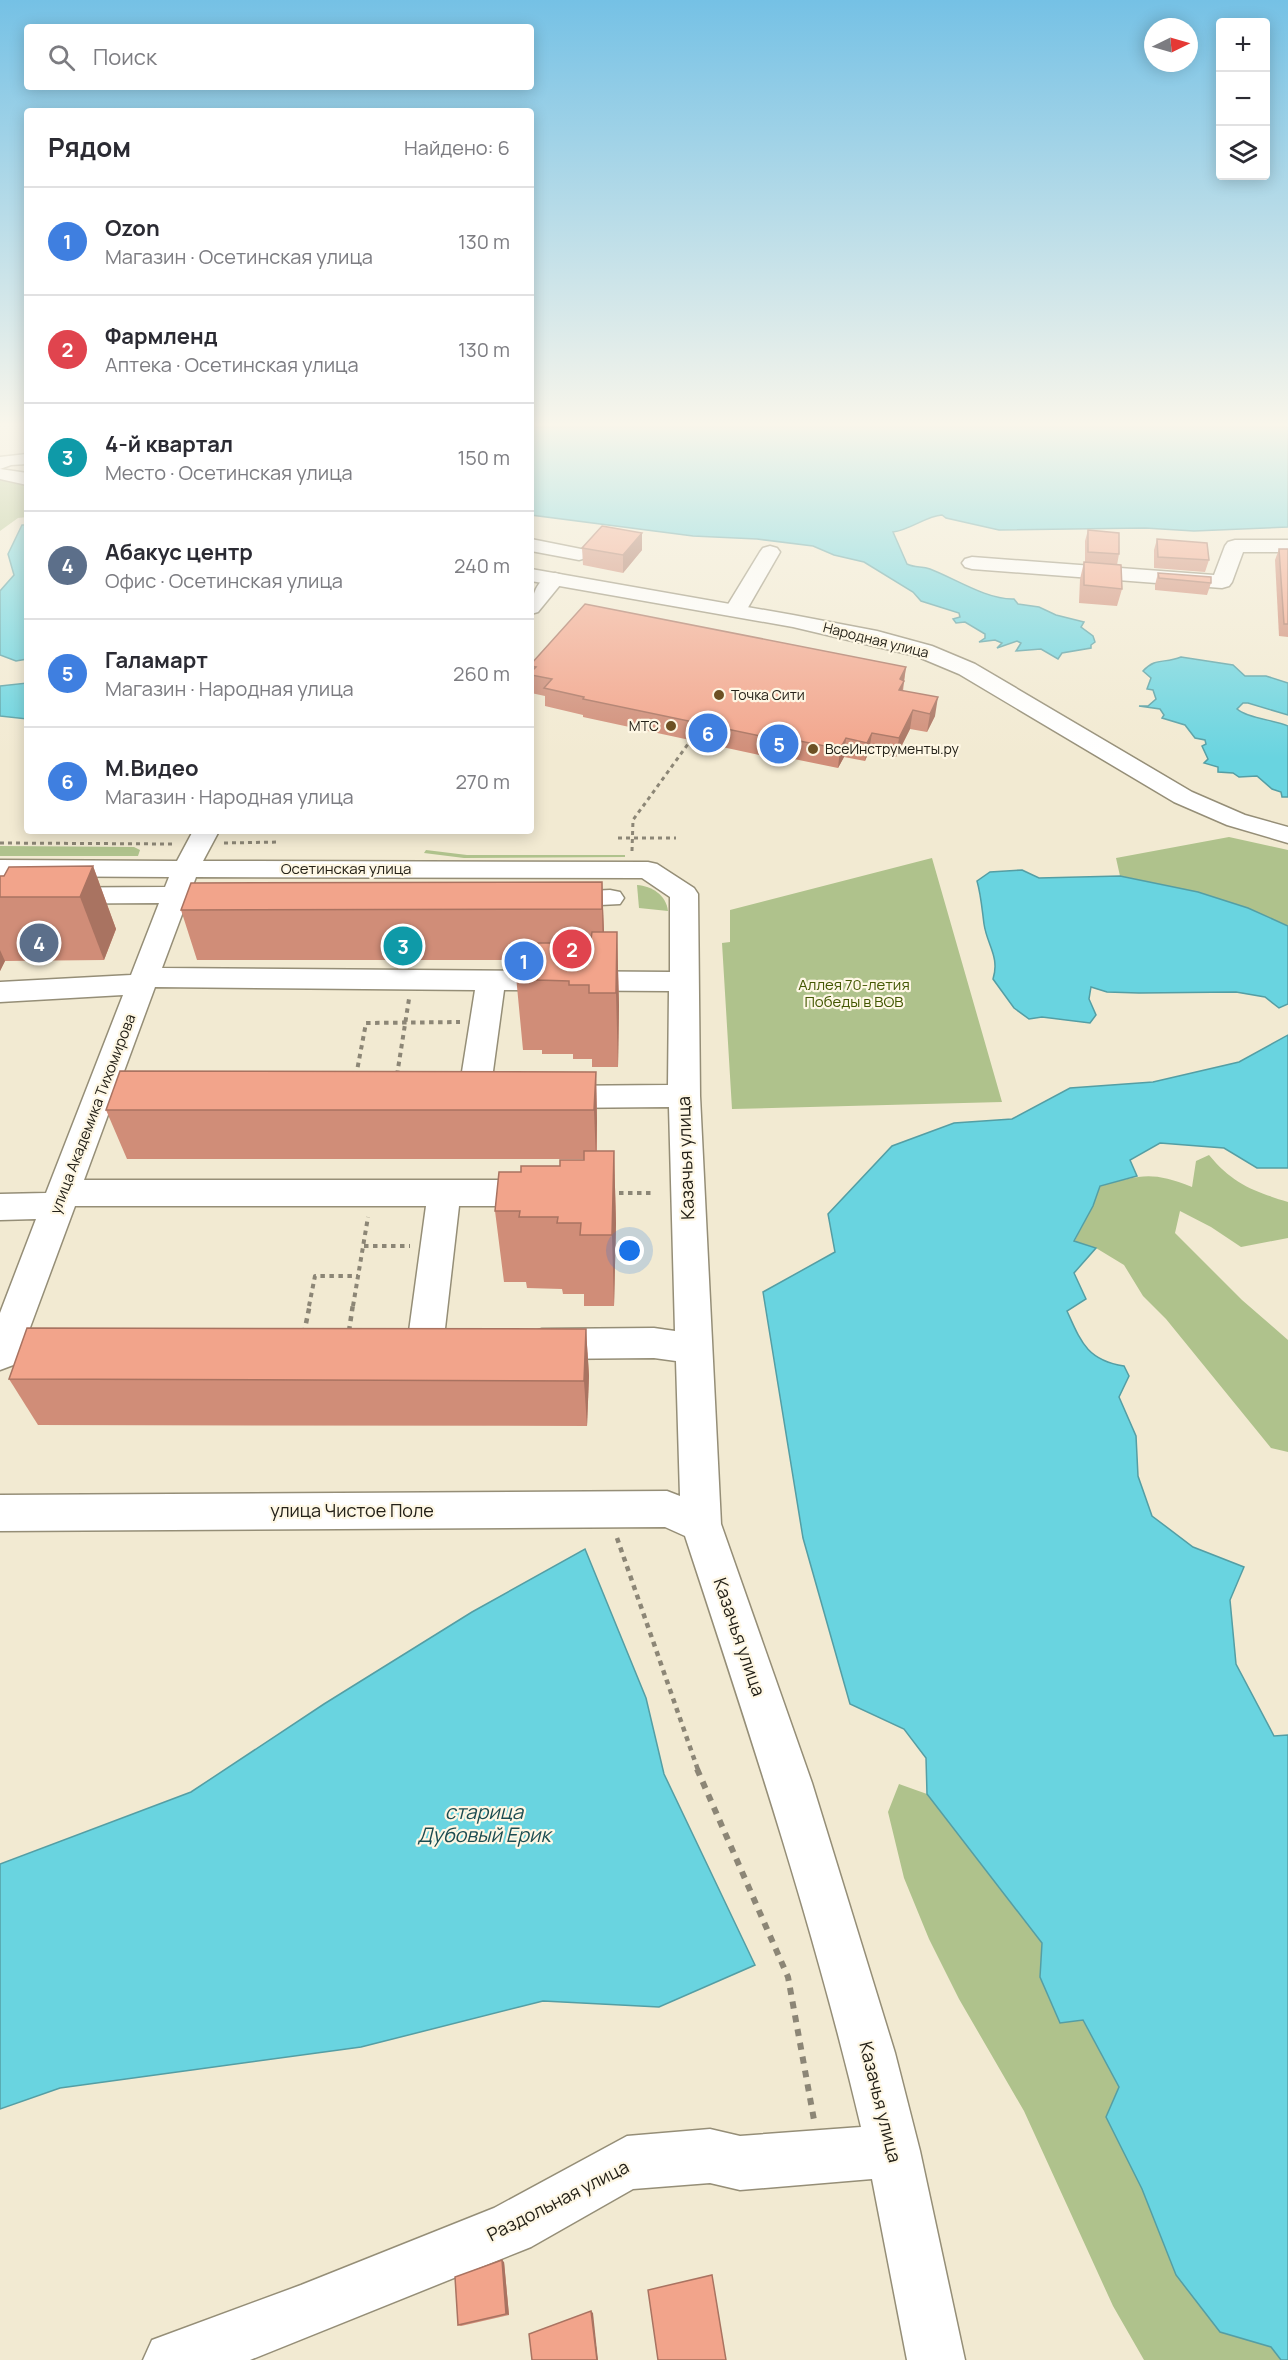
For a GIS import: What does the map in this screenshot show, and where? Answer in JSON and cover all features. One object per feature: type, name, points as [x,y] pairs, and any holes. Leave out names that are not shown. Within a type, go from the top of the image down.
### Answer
[{"type":"street","points":[[534,546],[579,554]]},
{"type":"street","points":[[972,563],[1221,582],[1235,546],[1288,546]]},
{"type":"street","points":[[735,610],[770,552]]},
{"type":"street","name":"Народная улица","points":[[534,576],[735,610],[877,638],[924,651],[967,669],[1184,797],[1236,820],[1288,835]]},
{"type":"street","points":[[534,604],[555,579]]},
{"type":"street","name":"улица Академика Тихомирова","points":[[3,1343],[60,1200],[142,981],[183,856],[214,837]]},
{"type":"street","name":"Осетинская улица","points":[[2,864],[183,856],[434,869],[648,870],[684,894]]},
{"type":"street","points":[[429,898],[434,869]]},
{"type":"street","name":"Казачья улица","points":[[684,894],[682,982],[684,1096],[701,1524],[789,1783],[869,2053],[893,2151],[936,2360]]},
{"type":"street","points":[[0,896],[165,895]]},
{"type":"street","points":[[531,898],[610,898]]},
{"type":"street","points":[[0,992],[142,981],[682,982]]},
{"type":"street","points":[[491,982],[474,1097],[684,1096]]},
{"type":"street","points":[[0,1207],[60,1200],[372,1193],[602,1193]]},
{"type":"street","points":[[426,1346],[444,1193]]},
{"type":"street","points":[[505,1345],[654,1342],[693,1348]]},
{"type":"street","points":[[3,1343],[18,1349],[42,1351],[101,1350]]},
{"type":"street","name":"улица Чистое Поле","points":[[0,1513],[667,1509],[701,1524]]},
{"type":"street","name":"Раздольная улица","points":[[172,2360],[301,2313],[512,2228],[627,2163],[710,2157],[740,2163],[893,2151]]},
{"type":"path","points":[[631,870],[633,820],[691,740]]},
{"type":"path","points":[[214,837],[279,842]]},
{"type":"path","points":[[618,838],[676,838]]},
{"type":"path","points":[[2,864],[183,856]]},
{"type":"path","points":[[395,1086],[412,981]]},
{"type":"path","points":[[354,1086],[366,1023],[485,1022]]},
{"type":"path","points":[[348,1335],[372,1193]]},
{"type":"path","points":[[602,1193],[651,1193]]},
{"type":"path","points":[[363,1246],[438,1246]]},
{"type":"path","points":[[303,1337],[315,1276],[358,1276]]},
{"type":"path","points":[[606,1509],[700,1776],[788,1977],[821,2157]]},
{"type":"green space","points":[[1229,837],[1288,850],[1288,926],[1248,908],[1198,892],[1120,876],[1116,858]]},
{"type":"green space","points":[[0,846],[134,847],[140,850],[138,856],[0,856]]},
{"type":"green space","points":[[426,850],[467,855],[625,855],[625,857],[464,858],[424,853]]},
{"type":"green space","name":"Аллея 70-летия Победы в ВОВ","points":[[932,858],[1002,1102],[732,1109],[722,943],[730,942],[730,910]]},
{"type":"green space","points":[[637,885],[657,892],[667,905],[668,911],[639,908]]},
{"type":"green space","points":[[1209,1155],[1235,1180],[1264,1194],[1288,1202],[1288,1238],[1241,1247],[1211,1227],[1180,1211],[1175,1233],[1242,1300],[1288,1340],[1288,1452],[1271,1448],[1166,1319],[1143,1296],[1124,1265],[1096,1248],[1074,1242],[1093,1206],[1100,1186],[1146,1176],[1192,1187],[1196,1161]]},
{"type":"green space","points":[[899,1784],[927,1794],[1042,1943],[1040,1977],[1060,2023],[1082,2019],[1119,2087],[1106,2117],[1220,2332],[1271,2347],[1281,2360],[1144,2360],[1113,2306],[1024,2111],[959,1999],[929,1939],[904,1878],[888,1812]]},
{"type":"water","points":[[16,537],[24,537],[24,660],[16,661],[0,655],[0,591],[14,575],[8,554]]},
{"type":"water","points":[[717,537],[895,537],[907,564],[930,569],[993,596],[1014,599],[1018,604],[1039,607],[1056,615],[1084,622],[1081,627],[1093,636],[1095,642],[1091,648],[1062,653],[1058,659],[1041,649],[1016,651],[1021,643],[1017,641],[997,648],[1002,643],[995,640],[979,642],[985,638],[985,634],[965,622],[956,623],[953,619],[960,617],[959,613],[921,601],[913,592],[864,562],[834,555],[813,546],[757,539]]},
{"type":"water","points":[[1181,657],[1233,665],[1245,676],[1266,676],[1288,683],[1288,715],[1248,703],[1243,703],[1237,709],[1247,715],[1288,726],[1288,797],[1282,797],[1281,792],[1272,789],[1257,776],[1239,777],[1233,773],[1218,772],[1218,767],[1204,763],[1208,759],[1202,746],[1206,744],[1205,740],[1195,738],[1185,725],[1162,718],[1164,715],[1160,709],[1139,706],[1148,706],[1156,699],[1153,690],[1147,689],[1151,678],[1143,671],[1156,662]]},
{"type":"water","points":[[24,683],[24,719],[0,716],[0,686]]},
{"type":"water","points":[[1022,870],[1039,878],[1120,876],[1198,892],[1248,908],[1288,926],[1288,1004],[1279,1008],[1265,997],[1236,992],[1107,992],[1091,987],[1089,999],[1096,1015],[1090,1023],[1042,1017],[1029,1019],[1014,1008],[993,979],[994,957],[986,931],[977,881],[990,872]]},
{"type":"water","points":[[1288,1035],[1288,1168],[1257,1168],[1224,1148],[1160,1143],[1130,1160],[1137,1176],[1100,1186],[1093,1206],[1074,1241],[1096,1248],[1074,1273],[1086,1299],[1067,1311],[1087,1348],[1101,1359],[1124,1366],[1129,1376],[1119,1397],[1136,1436],[1138,1476],[1152,1516],[1193,1547],[1244,1567],[1230,1600],[1236,1664],[1274,1736],[1288,1735],[1288,2360],[1281,2360],[1271,2347],[1220,2332],[1176,2275],[1142,2189],[1106,2117],[1119,2087],[1083,2020],[1060,2023],[1040,1977],[1042,1943],[927,1794],[926,1758],[904,1729],[850,1704],[803,1538],[763,1292],[835,1252],[828,1214],[892,1146],[954,1123],[1012,1119],[1070,1088],[1153,1082],[1239,1062]]},
{"type":"water","name":"старица Дубовый Ерик","points":[[585,1549],[646,1698],[664,1774],[755,1965],[659,2007],[543,2001],[361,2047],[60,2088],[0,2109],[0,1864],[191,1792],[324,1704],[472,1612]]},
{"type":"building","points":[[592,537],[638,537],[623,555],[582,548]]},
{"type":"building","points":[[1088,537],[1119,537],[1119,554],[1088,552]]},
{"type":"building","points":[[1157,539],[1207,543],[1209,560],[1158,557]]},
{"type":"building","points":[[1279,549],[1288,549],[1288,624],[1284,624]]},
{"type":"building","points":[[1084,562],[1121,565],[1122,589],[1084,585]]},
{"type":"building","points":[[1158,573],[1211,577],[1211,583],[1159,578]]},
{"type":"building","name":"Точка Сити","points":[[585,604],[906,667],[900,679],[904,681],[899,690],[938,697],[930,714],[913,710],[899,738],[872,733],[867,743],[846,738],[840,749],[795,740],[794,743],[583,699],[584,697],[544,688],[552,679],[534,676],[536,667],[534,661]]},
{"type":"building","points":[[93,866],[80,897],[0,897],[0,876],[4,876],[9,867]]},
{"type":"building","points":[[602,882],[602,909],[181,910],[191,883]]},
{"type":"building","points":[[592,932],[617,932],[616,993],[589,993],[589,985],[569,985],[569,981],[537,980],[537,976],[516,976],[519,947],[538,947],[538,943],[571,943],[572,939],[591,939]]},
{"type":"building","points":[[120,1071],[596,1072],[594,1110],[106,1110]]},
{"type":"building","points":[[584,1151],[614,1151],[612,1235],[580,1235],[581,1223],[557,1223],[558,1217],[519,1217],[520,1211],[495,1211],[499,1172],[521,1172],[521,1166],[560,1166],[560,1160],[584,1160]]},
{"type":"building","points":[[27,1328],[586,1329],[584,1381],[9,1379]]},
{"type":"building","points":[[502,2260],[506,2314],[458,2325],[455,2277]]},
{"type":"building","points":[[712,2275],[726,2360],[658,2360],[648,2290]]},
{"type":"building","points":[[591,2311],[597,2360],[532,2360],[529,2334]]},
{"type":"place","name":"Точка Сити","points":[[719,695]]},
{"type":"place","name":"МТС","points":[[671,726]]},
{"type":"place","name":"М.Видео","points":[[708,733]]},
{"type":"place","name":"Галамарт","points":[[779,744]]},
{"type":"place","name":"ВсеИнструменты.ру","points":[[813,749]]},
{"type":"place","name":"Абакус центр","points":[[39,943]]},
{"type":"place","name":"4-й квартал","points":[[403,946]]},
{"type":"place","name":"Фармленд","points":[[572,949]]},
{"type":"place","name":"Ozon","points":[[524,961]]}]
